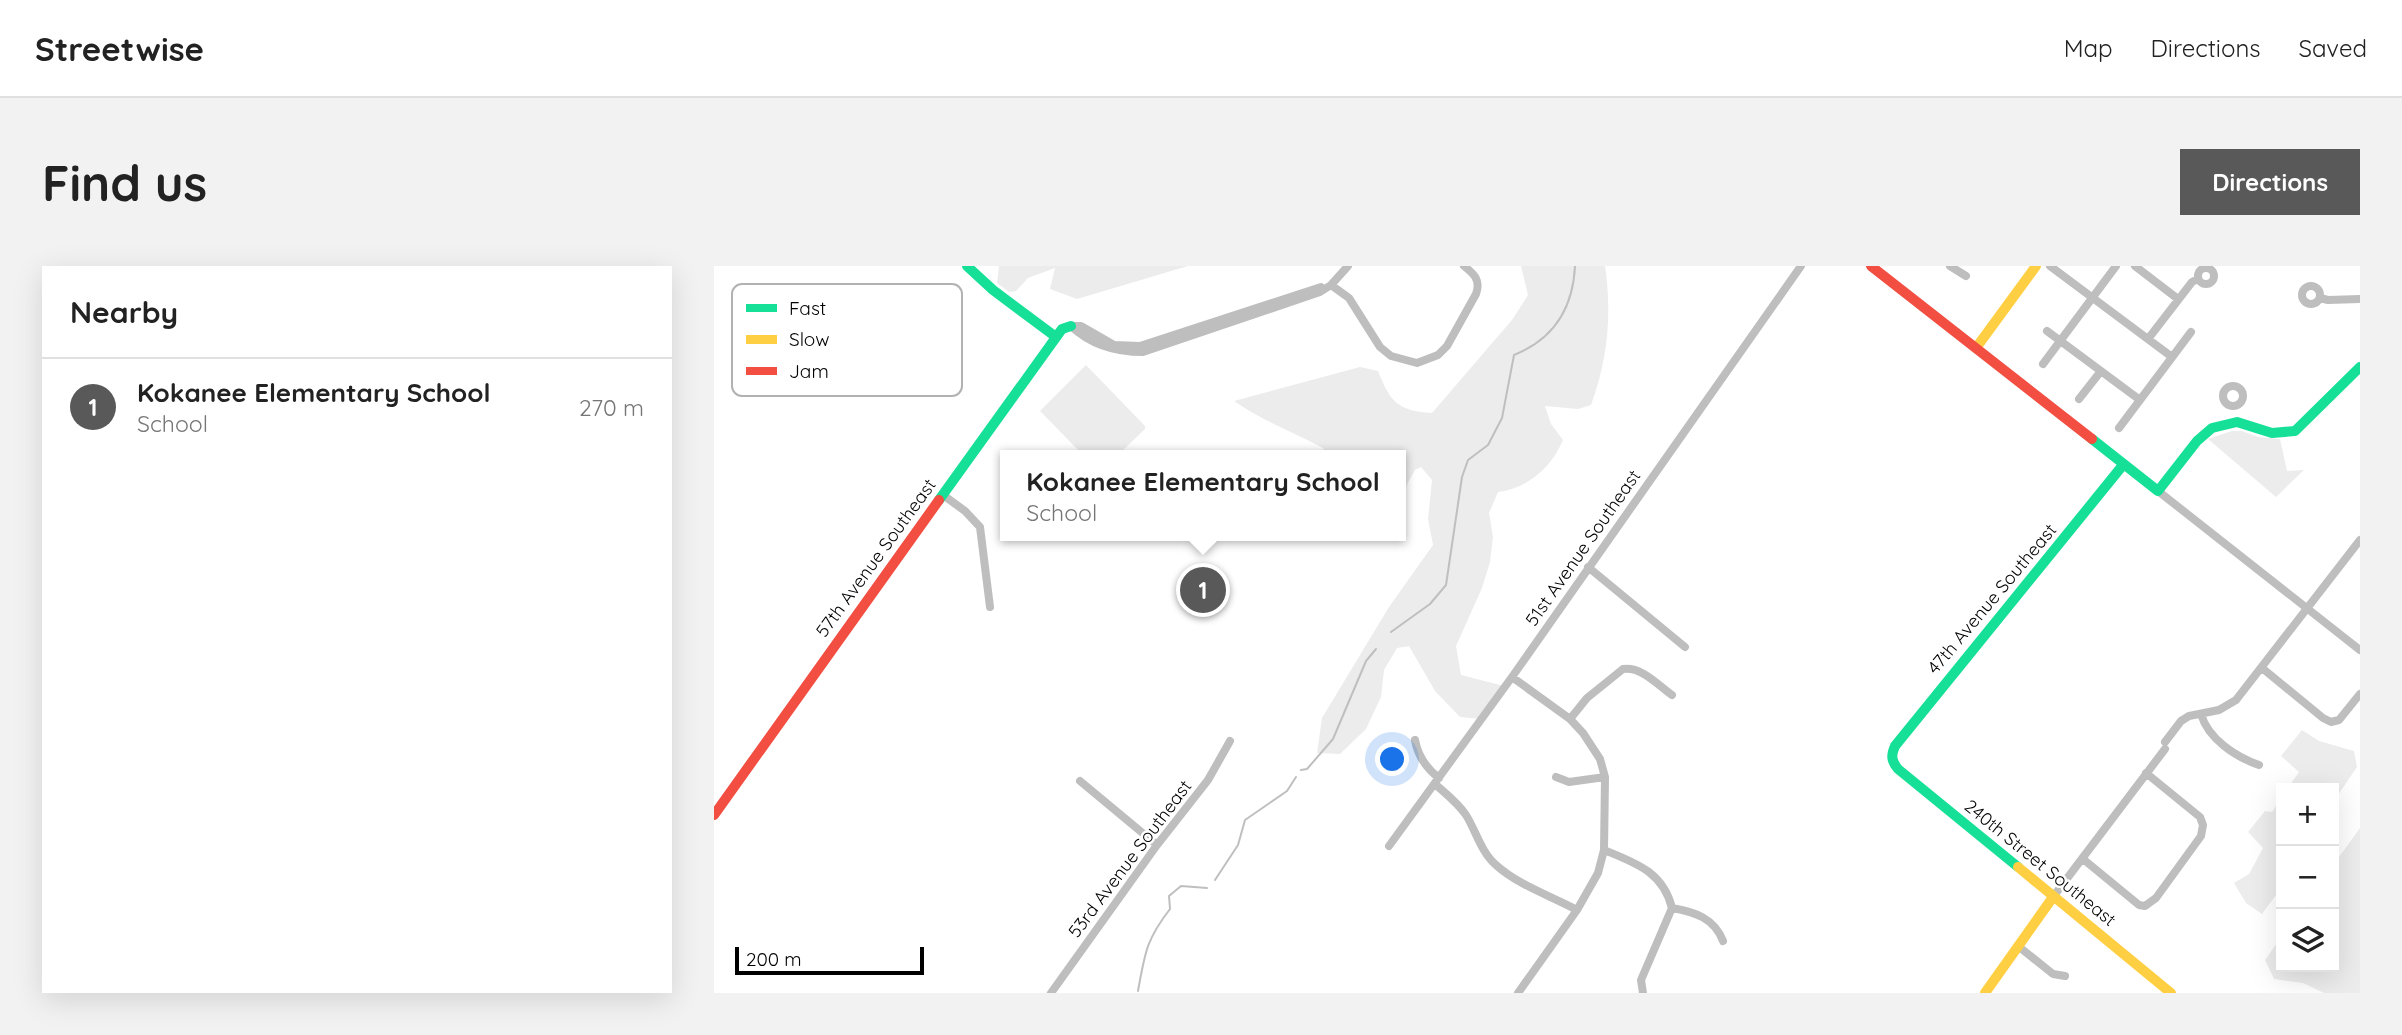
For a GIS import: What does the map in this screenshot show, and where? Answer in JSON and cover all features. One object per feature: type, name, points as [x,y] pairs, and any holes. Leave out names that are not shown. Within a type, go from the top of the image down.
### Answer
[{"type":"street","points":[[967,266],[993,290],[1056,337]]},
{"type":"street","points":[[978,276],[986,266]]},
{"type":"street","name":"57th Avenue Southeast","points":[[714,814],[1062,329],[1071,326],[1098,344],[1120,352],[1143,352],[1206,328],[1320,292],[1331,285],[1348,266]]},
{"type":"street","points":[[1331,285],[1349,298],[1380,347],[1391,356],[1417,363],[1437,356],[1447,346],[1476,294],[1477,280],[1464,266]]},
{"type":"street","name":"51st Avenue Southeast","points":[[1389,846],[1512,677],[1801,266]]},
{"type":"street","points":[[1871,266],[2360,650]]},
{"type":"street","points":[[1950,266],[1966,276]]},
{"type":"street","points":[[1976,348],[2036,266]]},
{"type":"street","points":[[2050,266],[2172,357]]},
{"type":"street","points":[[2043,364],[2116,266]]},
{"type":"street","points":[[2135,266],[2178,299]]},
{"type":"street","points":[[2148,339],[2192,282],[2198,279]]},
{"type":"street","points":[[2320,298],[2360,299]]},
{"type":"street","points":[[2047,331],[2140,400]]},
{"type":"street","points":[[2119,428],[2191,332]]},
{"type":"street","points":[[2158,491],[2206,433],[2220,425],[2237,422],[2272,433],[2295,431],[2360,367]]},
{"type":"street","points":[[2079,399],[2101,371]]},
{"type":"street","points":[[2235,407],[2237,422]]},
{"type":"street","name":"47th Avenue Southeast","points":[[1891,757],[1895,746],[2123,465]]},
{"type":"street","points":[[943,495],[965,511],[979,527],[990,607]]},
{"type":"street","points":[[1985,993],[2181,721],[2189,716],[2219,710],[2236,700],[2360,540]]},
{"type":"street","points":[[1588,567],[1685,647]]},
{"type":"street","points":[[2262,668],[2331,722],[2339,720],[2360,694]]},
{"type":"street","points":[[1570,719],[1587,698],[1623,669],[1638,670],[1672,695]]},
{"type":"street","points":[[1512,677],[1570,719],[1592,744],[1600,758],[1605,777],[1604,850],[1598,873],[1577,910],[1518,993]]},
{"type":"street","points":[[2201,714],[2205,727],[2213,736],[2243,760],[2259,765]]},
{"type":"street","points":[[1415,740],[1417,753],[1466,815],[1495,865],[1577,910]]},
{"type":"street","name":"53rd Avenue Southeast","points":[[1051,993],[1157,845],[1208,780],[1230,741]]},
{"type":"street","name":"240th Street Southeast","points":[[1891,757],[1892,763],[1898,769],[2171,993]]},
{"type":"street","points":[[2083,859],[2139,905],[2145,906],[2156,898],[2201,836],[2203,825],[2200,817],[2146,773]]},
{"type":"street","points":[[1556,777],[1569,782],[1605,777]]},
{"type":"street","points":[[1080,781],[1157,845]]},
{"type":"street","points":[[1604,850],[1635,862],[1650,872],[1668,893],[1672,908],[1641,980],[1642,990]]},
{"type":"street","points":[[1672,908],[1694,911],[1706,918],[1718,929],[1723,941]]},
{"type":"street","points":[[2018,946],[2053,974],[2065,976]]},
{"type":"shaded area","points":[[999,266],[1188,266],[1077,299],[1050,289],[1055,268],[1028,278],[1016,291],[1009,292],[997,283]]},
{"type":"shaded area","points":[[1521,266],[1605,266],[1607,336],[1591,405],[1578,409],[1545,406],[1551,424],[1563,440],[1552,459],[1537,475],[1519,486],[1498,492],[1489,513],[1493,537],[1490,562],[1482,588],[1456,646],[1461,675],[1504,686],[1481,719],[1460,717],[1435,691],[1409,646],[1397,648],[1384,670],[1381,697],[1366,729],[1340,754],[1317,753],[1322,718],[1389,607],[1433,545],[1428,519],[1432,480],[1421,467],[1415,470],[1406,486],[1406,450],[1324,450],[1234,401],[1360,367],[1378,371],[1391,397],[1403,407],[1432,413],[1512,320],[1528,295]]},
{"type":"shaded area","points":[[1086,365],[1145,429],[1123,450],[1078,450],[1040,411]]},
{"type":"shaded area","points":[[2232,431],[2280,439],[2287,471],[2304,470],[2276,497],[2208,439]]},
{"type":"shaded area","points":[[2302,730],[2319,741],[2354,751],[2357,767],[2339,794],[2339,783],[2291,783],[2299,772],[2281,756]]},
{"type":"shaded area","points":[[2276,806],[2276,895],[2262,914],[2246,903],[2234,883],[2249,874],[2263,848],[2248,832],[2265,811],[2272,812]]},
{"type":"shaded area","points":[[2360,828],[2360,993],[2324,993],[2303,983],[2274,979],[2265,960],[2276,944],[2276,972],[2339,972],[2339,857]]},
{"type":"waterway","points":[[1391,632],[1430,604],[1446,585],[1462,477],[1468,460],[1488,445],[1502,418],[1514,355],[1540,340],[1559,320],[1570,295],[1575,266]]},
{"type":"waterway","points":[[1301,770],[1307,769],[1333,739],[1366,661],[1376,649]]},
{"type":"waterway","points":[[1215,880],[1238,845],[1245,820],[1287,791],[1296,777]]},
{"type":"waterway","points":[[1138,991],[1148,947],[1170,909],[1169,896],[1181,886],[1207,888]]},
{"type":"traffic: fast","points":[[967,266],[993,290],[1056,337]]},
{"type":"traffic: fast","points":[[939,500],[1062,329],[1071,326]]},
{"type":"traffic: fast","points":[[2092,439],[2158,491],[2197,441],[2212,428],[2237,422],[2272,433],[2295,431],[2360,367]]},
{"type":"traffic: fast","points":[[2018,867],[1898,769],[1893,761],[1893,752],[1895,746],[2123,465]]},
{"type":"traffic: slow","points":[[1976,348],[2036,266]]},
{"type":"traffic: slow","points":[[2018,867],[2171,993]]},
{"type":"traffic: slow","points":[[1985,993],[2053,897]]},
{"type":"traffic: jam","points":[[1871,266],[2092,439]]},
{"type":"traffic: jam","points":[[714,815],[939,500]]},
{"type":"place","name":"Kokanee Elementary School","points":[[1203,590]]}]
